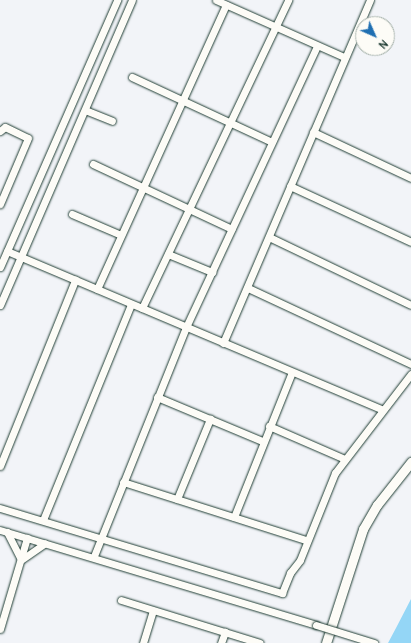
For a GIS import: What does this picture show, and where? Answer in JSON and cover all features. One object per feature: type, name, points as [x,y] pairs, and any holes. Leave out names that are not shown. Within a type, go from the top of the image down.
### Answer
[{"type":"main road","points":[[326,643],[363,529],[377,505],[411,462]]},
{"type":"street","points":[[0,267],[2,259],[7,251],[117,0]]},
{"type":"street","points":[[0,305],[132,0]]},
{"type":"street","points":[[216,0],[344,57]]},
{"type":"street","points":[[142,308],[288,0]]},
{"type":"street","points":[[223,343],[248,288],[344,57],[370,0]]},
{"type":"street","points":[[97,289],[226,5]]},
{"type":"street","points":[[94,556],[186,327],[317,46]]},
{"type":"street","points":[[132,77],[230,121],[272,142]]},
{"type":"street","points":[[85,110],[112,121]]},
{"type":"street","points":[[62,125],[76,130]]},
{"type":"street","points":[[0,131],[5,127],[28,138],[0,204]]},
{"type":"street","points":[[313,132],[411,178]]},
{"type":"street","points":[[93,164],[232,229]]},
{"type":"street","points":[[290,186],[411,242]]},
{"type":"street","points":[[72,214],[121,236]]},
{"type":"street","points":[[269,237],[411,304]]},
{"type":"street","points":[[7,251],[381,410]]},
{"type":"street","points":[[168,254],[212,272]]},
{"type":"street","points":[[0,466],[75,280]]},
{"type":"street","points":[[248,288],[411,364]]},
{"type":"street","points":[[43,520],[131,304]]},
{"type":"street","points":[[234,517],[262,441],[292,372]]},
{"type":"street","points":[[0,508],[101,537],[281,593],[285,591],[290,573],[300,560],[306,540],[331,480],[345,459],[374,424],[381,410],[411,374]]},
{"type":"street","points":[[157,397],[262,441]]},
{"type":"street","points":[[177,499],[210,419]]},
{"type":"street","points":[[269,426],[345,459]]},
{"type":"street","points":[[123,482],[306,540]]},
{"type":"street","points":[[4,531],[94,556],[374,643]]},
{"type":"street","points":[[4,531],[21,560]]},
{"type":"street","points":[[0,629],[27,538]]},
{"type":"street","points":[[21,560],[45,543]]},
{"type":"street","points":[[121,600],[260,643]]},
{"type":"street","points":[[143,643],[153,610]]},
{"type":"street","points":[[221,643],[225,632]]},
{"type":"water","points":[[411,599],[411,643],[388,643],[396,628]]}]
